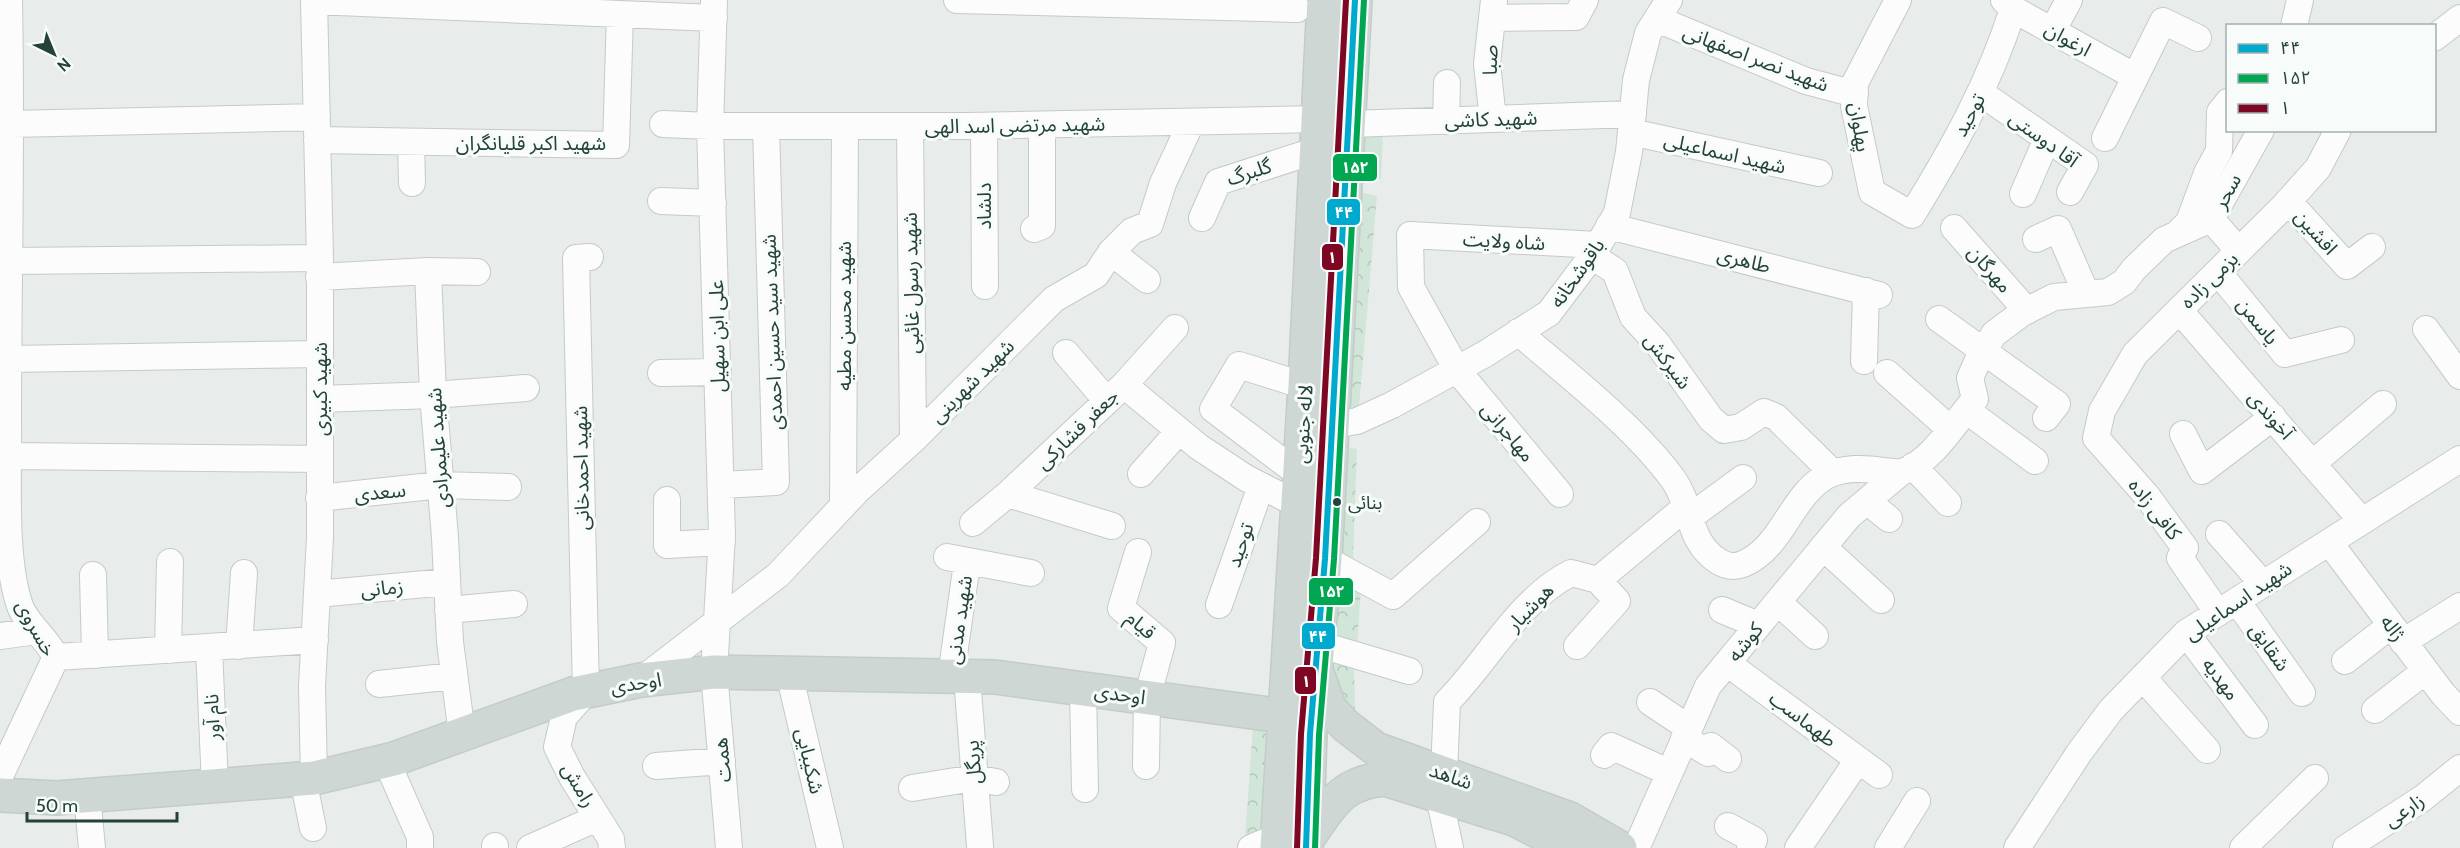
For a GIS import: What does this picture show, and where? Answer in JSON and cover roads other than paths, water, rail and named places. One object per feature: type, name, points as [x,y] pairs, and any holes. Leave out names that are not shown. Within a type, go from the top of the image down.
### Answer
[{"type":"main road","name":"لاله جنوبی","points":[[1283,844],[1283,716],[1305,386],[1329,131],[1355,0]]},
{"type":"main road","name":"لاله جنوبی","points":[[1283,844],[1317,656],[1333,425],[1329,131],[1311,4]]},
{"type":"main road","name":"شاهد","points":[[1317,656],[1330,709],[1346,726],[1376,749],[1571,848]]},
{"type":"main road","name":"اوحدی","points":[[0,795],[56,798],[309,778],[386,760],[586,692],[641,680],[714,672],[995,677],[1283,716]]},
{"type":"main road","name":"شاهد","points":[[1283,844],[1352,786],[1365,780],[1385,779],[1441,784],[1570,819],[1627,844]]},
{"type":"street","name":"خسروی","points":[[0,776],[56,657],[48,642],[20,608],[8,585],[11,563],[5,508],[8,456],[4,398],[8,359],[5,198],[11,124],[9,0]]},
{"type":"street","points":[[957,0],[1311,4]]},
{"type":"street","points":[[1493,9],[1576,17],[1585,0]]},
{"type":"street","name":"پهلوان","points":[[1872,192],[1854,106],[1855,83],[1898,0]]},
{"type":"street","points":[[2053,30],[2069,0]]},
{"type":"street","points":[[2294,24],[2300,0]]},
{"type":"street","points":[[2436,36],[2460,17],[2455,0]]},
{"type":"street","points":[[314,1],[620,14],[658,8],[714,9]]},
{"type":"street","name":"شهید کبیری","points":[[313,828],[309,778],[320,498],[320,268],[314,1]]},
{"type":"street","name":"ارغوان","points":[[2009,5],[2134,76]]},
{"type":"street","name":"توحید","points":[[1872,192],[1912,215],[1981,93],[1997,60],[2009,5]]},
{"type":"street","name":"علی ابن سهیل","points":[[714,9],[710,126],[722,542],[714,672]]},
{"type":"street","name":"صبا","points":[[1493,9],[1487,63],[1493,119]]},
{"type":"street","name":"شهید نصر اصفهانی","points":[[1663,9],[1806,81],[1855,94]]},
{"type":"street","name":"باقوشخانه","points":[[1333,425],[1366,417],[1457,370],[1549,313],[1600,242],[1617,213],[1632,123],[1636,80],[1648,33],[1663,9]]},
{"type":"street","name":"شهید اکبر قلیانگران","points":[[11,124],[317,129],[411,142],[616,145],[620,14]]},
{"type":"street","points":[[2105,138],[2163,21],[2198,38]]},
{"type":"street","points":[[1446,121],[1447,83]]},
{"type":"street","name":"آقا دوستی","points":[[1981,93],[2085,165],[2070,192]]},
{"type":"street","points":[[2035,461],[1958,419],[1975,399],[1970,378],[1983,351],[1994,334],[2026,311],[2054,297],[2108,292],[2124,282],[2164,240],[2177,234],[2189,222],[2207,173],[2219,151],[2220,112],[2226,104]]},
{"type":"street","name":"شهید کاشی","points":[[1329,131],[1493,119],[1632,123]]},
{"type":"street","name":"شهید مرتضی اسد الهی","points":[[663,124],[984,126],[1191,123],[1329,131]]},
{"type":"street","name":"شهید شهرینی","points":[[641,680],[778,575],[843,506],[913,440],[1054,299],[1096,275],[1111,252],[1132,231],[1150,224],[1163,183],[1191,123]]},
{"type":"street","name":"شهید اسماعیلی","points":[[1632,123],[1820,173]]},
{"type":"street","points":[[1034,229],[1042,226],[1042,125]]},
{"type":"street","name":"شهید سید حسین احمدی","points":[[721,485],[776,482],[766,126]]},
{"type":"street","name":"شهید محسن مطیه","points":[[843,506],[845,126]]},
{"type":"street","name":"شهید رسول غائبی","points":[[910,126],[913,440]]},
{"type":"street","name":"دلشاد","points":[[984,126],[985,286]]},
{"type":"street","name":"گلبرگ","points":[[1202,218],[1218,182],[1329,131]]},
{"type":"street","name":"سحر","points":[[2177,234],[2211,219],[2260,132]]},
{"type":"street","name":"بزمی زاده","points":[[2096,438],[2102,411],[2135,354],[2239,251],[2318,168],[2336,132]]},
{"type":"street","points":[[2023,194],[2048,140]]},
{"type":"street","points":[[411,142],[412,183]]},
{"type":"street","points":[[661,201],[713,202]]},
{"type":"street","name":"افشین","points":[[2288,201],[2347,266],[2372,247]]},
{"type":"street","points":[[2211,219],[2239,251]]},
{"type":"street","name":"مهرگان","points":[[1954,228],[2026,311]]},
{"type":"street","points":[[2036,239],[2058,229],[2086,293]]},
{"type":"street","name":"شاه ولایت","points":[[1410,235],[1600,242]]},
{"type":"street","name":"مهاجرانی","points":[[1410,235],[1411,287],[1457,370],[1560,494]]},
{"type":"street","name":"طاهری","points":[[1600,242],[1873,293],[1876,367],[1958,419]]},
{"type":"street","name":"شیرکش","points":[[1600,242],[1615,271],[1632,317],[1657,343],[1711,419],[1724,430],[1741,427],[1764,412],[1776,417],[1833,473]]},
{"type":"street","points":[[1111,252],[1147,280]]},
{"type":"street","name":"شهید احمدخانی","points":[[586,692],[576,258],[590,256]]},
{"type":"street","points":[[6,272],[320,268],[477,272]]},
{"type":"street","name":"شهید علیمرادی","points":[[428,271],[433,395],[448,610],[462,734]]},
{"type":"street","name":"یاسمن","points":[[2218,272],[2285,354],[2341,340]]},
{"type":"street","name":"آخوندی","points":[[2179,310],[2362,521]]},
{"type":"street","points":[[1939,319],[1983,351],[2026,370],[2057,404],[2046,418]]},
{"type":"street","points":[[1066,353],[1115,393],[1175,328]]},
{"type":"street","points":[[1518,332],[1616,417],[1674,480],[1704,552],[1727,567],[1741,565],[1758,555],[1772,542],[1807,491],[1833,473],[1867,468],[1907,469],[1948,503]]},
{"type":"street","points":[[2423,337],[2460,375]]},
{"type":"street","points":[[8,359],[320,354]]},
{"type":"street","points":[[1298,489],[1213,409],[1239,365],[1305,386]]},
{"type":"street","points":[[662,373],[718,372]]},
{"type":"street","points":[[320,399],[433,395],[526,388]]},
{"type":"street","name":"جعفر فشارکی","points":[[973,523],[1008,495],[1115,393],[1179,431],[1199,447],[1261,486],[1298,489]]},
{"type":"street","points":[[2312,464],[2383,404]]},
{"type":"street","points":[[2183,434],[2202,471],[2272,417]]},
{"type":"street","name":"کوشه","points":[[1627,844],[1668,772],[1708,686],[1849,516],[1907,469],[1923,461],[1958,419]]},
{"type":"street","points":[[1141,474],[1179,431]]},
{"type":"street","name":"کافی زاده","points":[[2096,438],[2147,496],[2185,548],[2180,558],[2228,607]]},
{"type":"street","points":[[8,456],[320,459]]},
{"type":"street","name":"شهید اسماعیلی","points":[[2016,848],[2111,710],[2186,633],[2460,459]]},
{"type":"street","points":[[1577,646],[1617,602],[1598,580],[1688,512],[1743,478]]},
{"type":"street","name":"سعدی","points":[[320,498],[441,485],[508,487]]},
{"type":"street","name":"توحید","points":[[1219,605],[1261,486]]},
{"type":"street","points":[[1008,495],[1112,526]]},
{"type":"street","points":[[667,500],[667,545],[722,542]]},
{"type":"street","points":[[1867,501],[1888,519]]},
{"type":"street","points":[[1325,559],[1394,596],[1477,522]]},
{"type":"street","points":[[2219,534],[2263,584]]},
{"type":"street","name":"ژاله","points":[[2329,542],[2425,671],[2460,712]]},
{"type":"street","points":[[1823,547],[1881,600]]},
{"type":"street","name":"قیام","points":[[1138,552],[1121,608],[1162,643],[1147,698]]},
{"type":"street","name":"شهید مدنی","points":[[959,676],[957,560],[1031,573]]},
{"type":"street","points":[[168,650],[170,562]]},
{"type":"street","points":[[239,646],[244,573]]},
{"type":"street","name":"هوشیار","points":[[1450,848],[1441,784],[1447,702],[1464,686],[1489,651],[1552,582],[1570,573],[1598,580]]},
{"type":"street","points":[[93,575],[95,655]]},
{"type":"street","name":"زمانی","points":[[317,594],[447,582]]},
{"type":"street","points":[[1778,602],[1815,636]]},
{"type":"street","points":[[448,610],[514,604]]},
{"type":"street","points":[[2345,661],[2397,633],[2460,606]]},
{"type":"street","name":"شقایق","points":[[2228,607],[2302,693]]},
{"type":"street","points":[[1722,610],[1758,625]]},
{"type":"street","points":[[0,636],[37,631]]},
{"type":"street","name":"مهدیه","points":[[2186,633],[2255,725]]},
{"type":"street","points":[[56,657],[315,640]]},
{"type":"street","name":"نام آور","points":[[209,648],[215,786]]},
{"type":"street","points":[[1317,656],[1409,670]]},
{"type":"street","name":"طهماسب","points":[[1727,663],[1868,768],[1798,848]]},
{"type":"street","points":[[2375,710],[2425,671]]},
{"type":"street","name":"همت","points":[[714,672],[729,848]]},
{"type":"street","name":"شکیبایی","points":[[789,673],[830,848]]},
{"type":"street","points":[[380,684],[454,676]]},
{"type":"street","name":"پریگل","points":[[959,676],[985,780],[980,846]]},
{"type":"street","points":[[2143,678],[2207,750]]},
{"type":"street","points":[[1083,689],[1085,789]]},
{"type":"street","name":"رامش","points":[[586,692],[564,717],[557,747],[572,777],[611,839],[612,848]]},
{"type":"street","points":[[1146,766],[1147,698]]},
{"type":"street","points":[[1650,702],[1708,753],[1711,746],[1728,759]]},
{"type":"street","points":[[1604,754],[1611,746],[1668,772]]},
{"type":"street","points":[[386,760],[420,837],[420,848]]},
{"type":"street","points":[[656,766],[722,762]]},
{"type":"street","name":"زارعی","points":[[2346,848],[2423,798],[2460,768]]},
{"type":"street","points":[[2243,848],[2315,778]]},
{"type":"street","points":[[912,788],[985,780]]},
{"type":"street","points":[[87,795],[93,848]]},
{"type":"street","points":[[1888,848],[1917,801]]},
{"type":"street","points":[[530,848],[597,818]]},
{"type":"street","points":[[1728,826],[1754,840],[1750,848]]},
{"type":"place","name":"بنائی","points":[[1337,502]]}]
